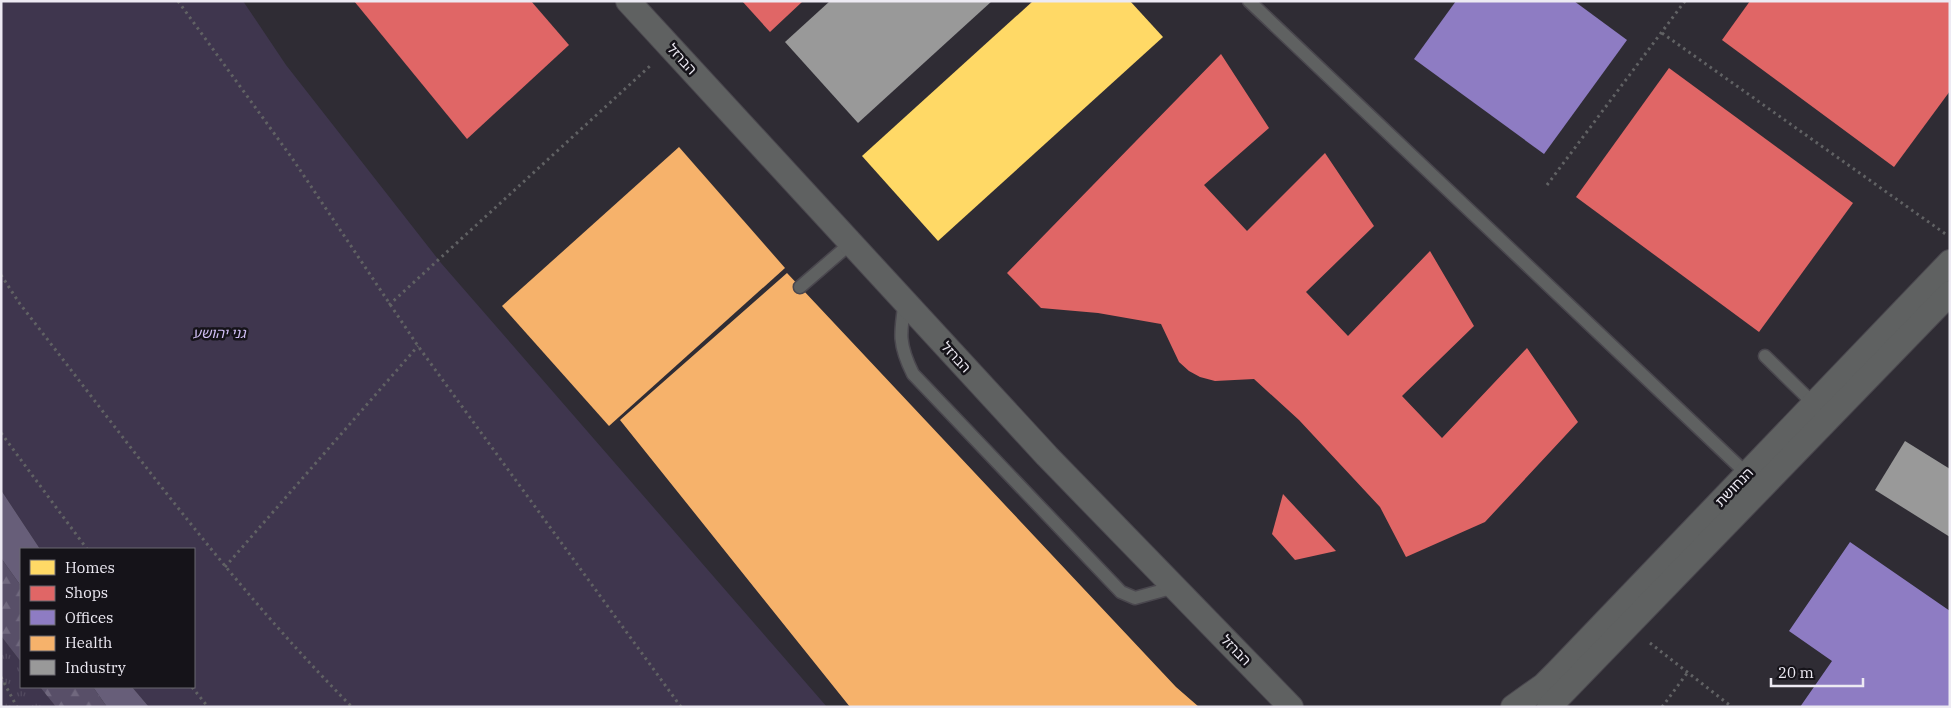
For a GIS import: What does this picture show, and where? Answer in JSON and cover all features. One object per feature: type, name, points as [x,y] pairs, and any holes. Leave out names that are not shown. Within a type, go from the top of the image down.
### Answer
[{"type":"street","name":"הברזל","points":[[628,1],[1047,456],[1291,707]]},
{"type":"street","name":"הנחושת","points":[[1513,707],[1544,686],[1950,262]]},
{"type":"street","name":"הנחושת","points":[[1550,707],[1950,293]]},
{"type":"lane","points":[[1250,1],[1746,474]]},
{"type":"lane","points":[[800,287],[851,243]]},
{"type":"lane","points":[[905,301],[900,332],[903,354],[913,374],[1121,592],[1135,598],[1176,587]]},
{"type":"lane","points":[[1765,356],[1814,404]]},
{"type":"path","points":[[178,1],[292,158],[418,346],[681,707]]},
{"type":"path","points":[[1547,185],[1685,1]]},
{"type":"path","points":[[1662,33],[1950,237]]},
{"type":"path","points":[[389,305],[670,48]]},
{"type":"path","points":[[1,275],[20,304],[225,567],[288,640],[352,707]]},
{"type":"path","points":[[225,567],[418,346]]},
{"type":"path","points":[[1,433],[86,548]]},
{"type":"path","points":[[1628,626],[1732,707]]},
{"type":"path","points":[[1662,707],[1688,672]]},
{"type":"path","points":[[1,677],[18,707]]},
{"type":"path","points":[[193,688],[208,707]]},
{"type":"green space","name":"גני יהושע","points":[[1,1],[243,1],[286,65],[441,263],[827,707],[149,707],[133,688],[195,688],[195,548],[39,548],[1,490]]},
{"type":"green space","points":[[1,558],[20,585],[20,661],[1,636]]},
{"type":"green space","points":[[1,636],[20,661],[20,688],[41,688],[56,707],[1,707]]},
{"type":"green space","points":[[41,688],[94,688],[107,707],[56,707]]},
{"type":"shaded area","points":[[1,490],[39,548],[20,548],[20,585],[1,558]]},
{"type":"shaded area","points":[[94,688],[133,688],[149,707],[107,707]]},
{"type":"building: Homes","points":[[1033,1],[1130,1],[1163,37],[938,241],[862,156]]},
{"type":"building: Shops","points":[[354,1],[531,1],[569,45],[467,139]]},
{"type":"building: Shops","points":[[742,1],[803,1],[770,32]]},
{"type":"building: Shops","points":[[1750,1],[1950,1],[1950,91],[1894,167],[1722,40]]},
{"type":"building: Shops","points":[[1221,54],[1269,128],[1204,185],[1247,231],[1325,153],[1374,226],[1306,292],[1348,336],[1430,251],[1474,326],[1402,396],[1442,438],[1527,348],[1578,422],[1485,522],[1406,557],[1380,507],[1299,420],[1254,379],[1215,381],[1200,377],[1189,371],[1179,362],[1161,324],[1098,313],[1041,308],[1007,273]]},
{"type":"building: Shops","points":[[1669,68],[1853,203],[1759,332],[1576,197]]},
{"type":"building: Shops","points":[[1283,494],[1336,551],[1295,560],[1272,534]]},
{"type":"building: Offices","points":[[1456,1],[1574,1],[1627,40],[1544,154],[1414,59]]},
{"type":"building: Offices","points":[[1850,542],[1950,611],[1950,707],[1800,707],[1832,661],[1789,631]]},
{"type":"building: Health","points":[[679,147],[785,268],[609,426],[502,306]]},
{"type":"building: Health","points":[[787,273],[1176,687],[1199,707],[850,707],[620,420]]},
{"type":"building: Industry","points":[[830,1],[992,1],[858,123],[785,42]]},
{"type":"building: Industry","points":[[1905,441],[1950,469],[1950,537],[1875,490]]}]
